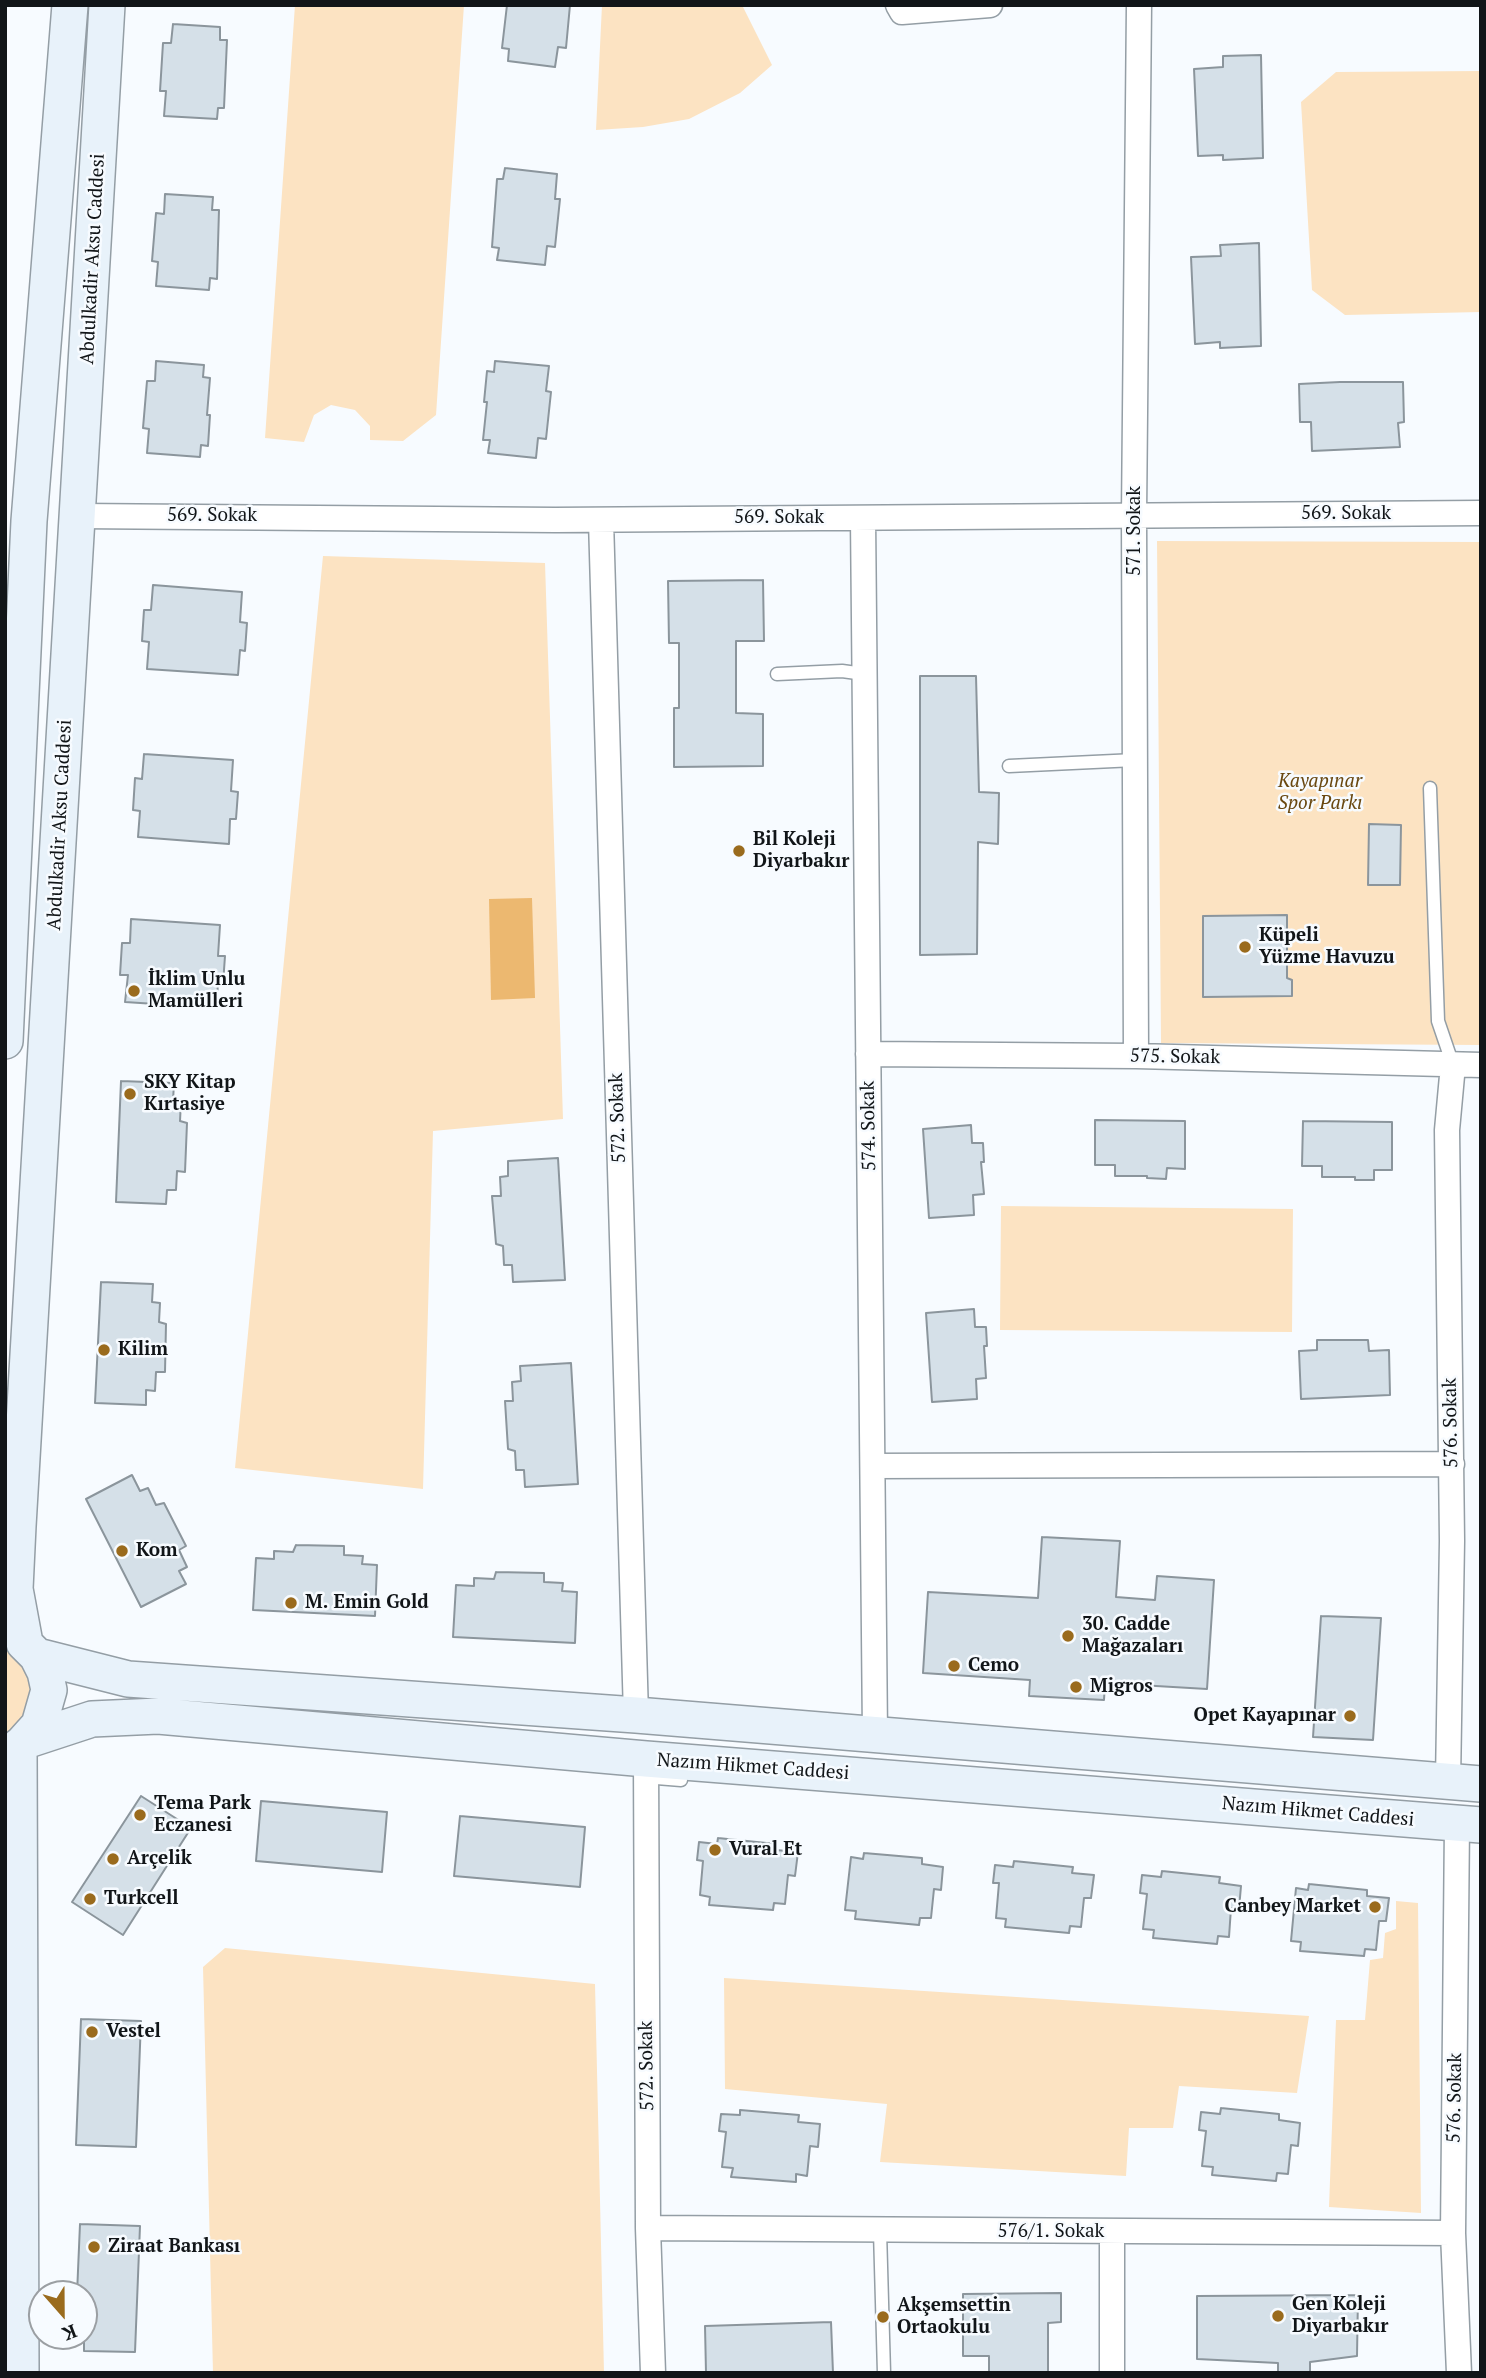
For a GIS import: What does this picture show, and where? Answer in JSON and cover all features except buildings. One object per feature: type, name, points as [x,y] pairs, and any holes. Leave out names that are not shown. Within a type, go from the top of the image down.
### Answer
[{"type":"main road","name":"Abdulkadir Aksu Caddesi","points":[[5,1041],[17,522],[70,5]]},
{"type":"main road","name":"Abdulkadir Aksu Caddesi","points":[[17,1746],[39,1726],[46,1709],[49,1690],[45,1672],[22,1644],[15,1590],[107,5]]},
{"type":"main road","points":[[22,1644],[128,1679],[636,1715],[1464,1783]]},
{"type":"main road","name":"Nazım Hikmet Caddesi","points":[[17,1746],[92,1719],[158,1716],[645,1768],[1469,1824]]},
{"type":"main road","points":[[17,1746],[21,2373]]},
{"type":"street","points":[[900,9],[990,5]]},
{"type":"street","name":"571. Sokak","points":[[1136,1056],[1134,515],[1139,5]]},
{"type":"street","name":"569. Sokak","points":[[78,516],[601,520],[1481,513]]},
{"type":"street","name":"574. Sokak","points":[[863,518],[876,1734]]},
{"type":"street","name":"572. Sokak","points":[[601,520],[636,1715]]},
{"type":"street","name":"575. Sokak","points":[[868,1054],[1136,1056],[1481,1065]]},
{"type":"street","name":"576. Sokak","points":[[1453,1065],[1447,1130],[1451,1464],[1464,1783]]},
{"type":"street","points":[[873,1466],[1451,1464]]},
{"type":"street","name":"572. Sokak","points":[[645,1768],[648,2228],[653,2373]]},
{"type":"street","name":"576. Sokak","points":[[1459,2373],[1453,2234],[1469,1824]]},
{"type":"street","name":"576/1. Sokak","points":[[648,2228],[1453,2234]]},
{"type":"street","points":[[1112,2232],[1112,2373]]},
{"type":"lane","points":[[778,674],[842,671],[864,674]]},
{"type":"lane","points":[[1009,766],[1135,760]]},
{"type":"lane","points":[[1430,788],[1438,1021],[1453,1065]]},
{"type":"lane","points":[[645,1768],[681,1780]]},
{"type":"lane","points":[[880,2231],[884,2373]]},
{"type":"green space","points":[[295,5],[464,5],[436,415],[403,441],[370,440],[370,426],[355,410],[331,405],[314,415],[304,442],[265,438]]},
{"type":"green space","points":[[602,5],[742,5],[772,65],[740,93],[689,119],[643,127],[596,130]]},
{"type":"green space","points":[[1481,71],[1481,312],[1345,315],[1312,290],[1301,102],[1336,72]]},
{"type":"green space","name":"Kayapınar Spor Parkı","points":[[1157,541],[1481,542],[1481,1045],[1161,1043]]},
{"type":"green space","points":[[323,556],[545,563],[563,1119],[433,1131],[423,1489],[235,1468]]},
{"type":"green space","points":[[1001,1206],[1293,1209],[1292,1332],[1000,1330]]},
{"type":"green space","points":[[5,1648],[16,1654],[33,1683],[29,1716],[5,1739]]},
{"type":"green space","points":[[1396,1901],[1418,1903],[1421,2213],[1329,2207],[1336,2020],[1365,2020],[1370,1960],[1383,1958],[1385,1933],[1396,1929]]},
{"type":"green space","points":[[225,1948],[595,1984],[604,2373],[213,2373],[203,1967]]},
{"type":"green space","points":[[724,1978],[1309,2016],[1297,2093],[1179,2086],[1173,2128],[1129,2128],[1126,2176],[880,2162],[887,2104],[725,2089]]},
{"type":"shaded area","points":[[532,898],[535,998],[491,1000],[489,899]]},
{"type":"place","name":"Bil Koleji Diyarbakır","points":[[739,851]]},
{"type":"place","name":"Küpeli Yüzme Havuzu","points":[[1245,947]]},
{"type":"place","name":"İklim Unlu Mamülleri","points":[[134,991]]},
{"type":"place","name":"SKY Kitap Kırtasiye","points":[[130,1094]]},
{"type":"place","name":"Kilim","points":[[104,1350]]},
{"type":"place","name":"Kom","points":[[122,1551]]},
{"type":"place","name":"M. Emin Gold","points":[[291,1603]]},
{"type":"place","name":"30. Cadde Mağazaları","points":[[1068,1636]]},
{"type":"place","name":"Cemo","points":[[954,1666]]},
{"type":"place","name":"Migros","points":[[1076,1687]]},
{"type":"place","name":"Opet Kayapınar","points":[[1350,1716]]},
{"type":"place","name":"Tema Park Eczanesi","points":[[140,1815]]},
{"type":"place","name":"Vural Et","points":[[715,1850]]},
{"type":"place","name":"Arçelik","points":[[113,1859]]},
{"type":"place","name":"Turkcell","points":[[90,1899]]},
{"type":"place","name":"Canbey Market","points":[[1375,1907]]},
{"type":"place","name":"Vestel","points":[[92,2032]]},
{"type":"place","name":"Ziraat Bankası","points":[[94,2247]]},
{"type":"place","name":"Gen Koleji Diyarbakır","points":[[1278,2316]]},
{"type":"place","name":"Akşemsettin Ortaokulu","points":[[883,2317]]}]
